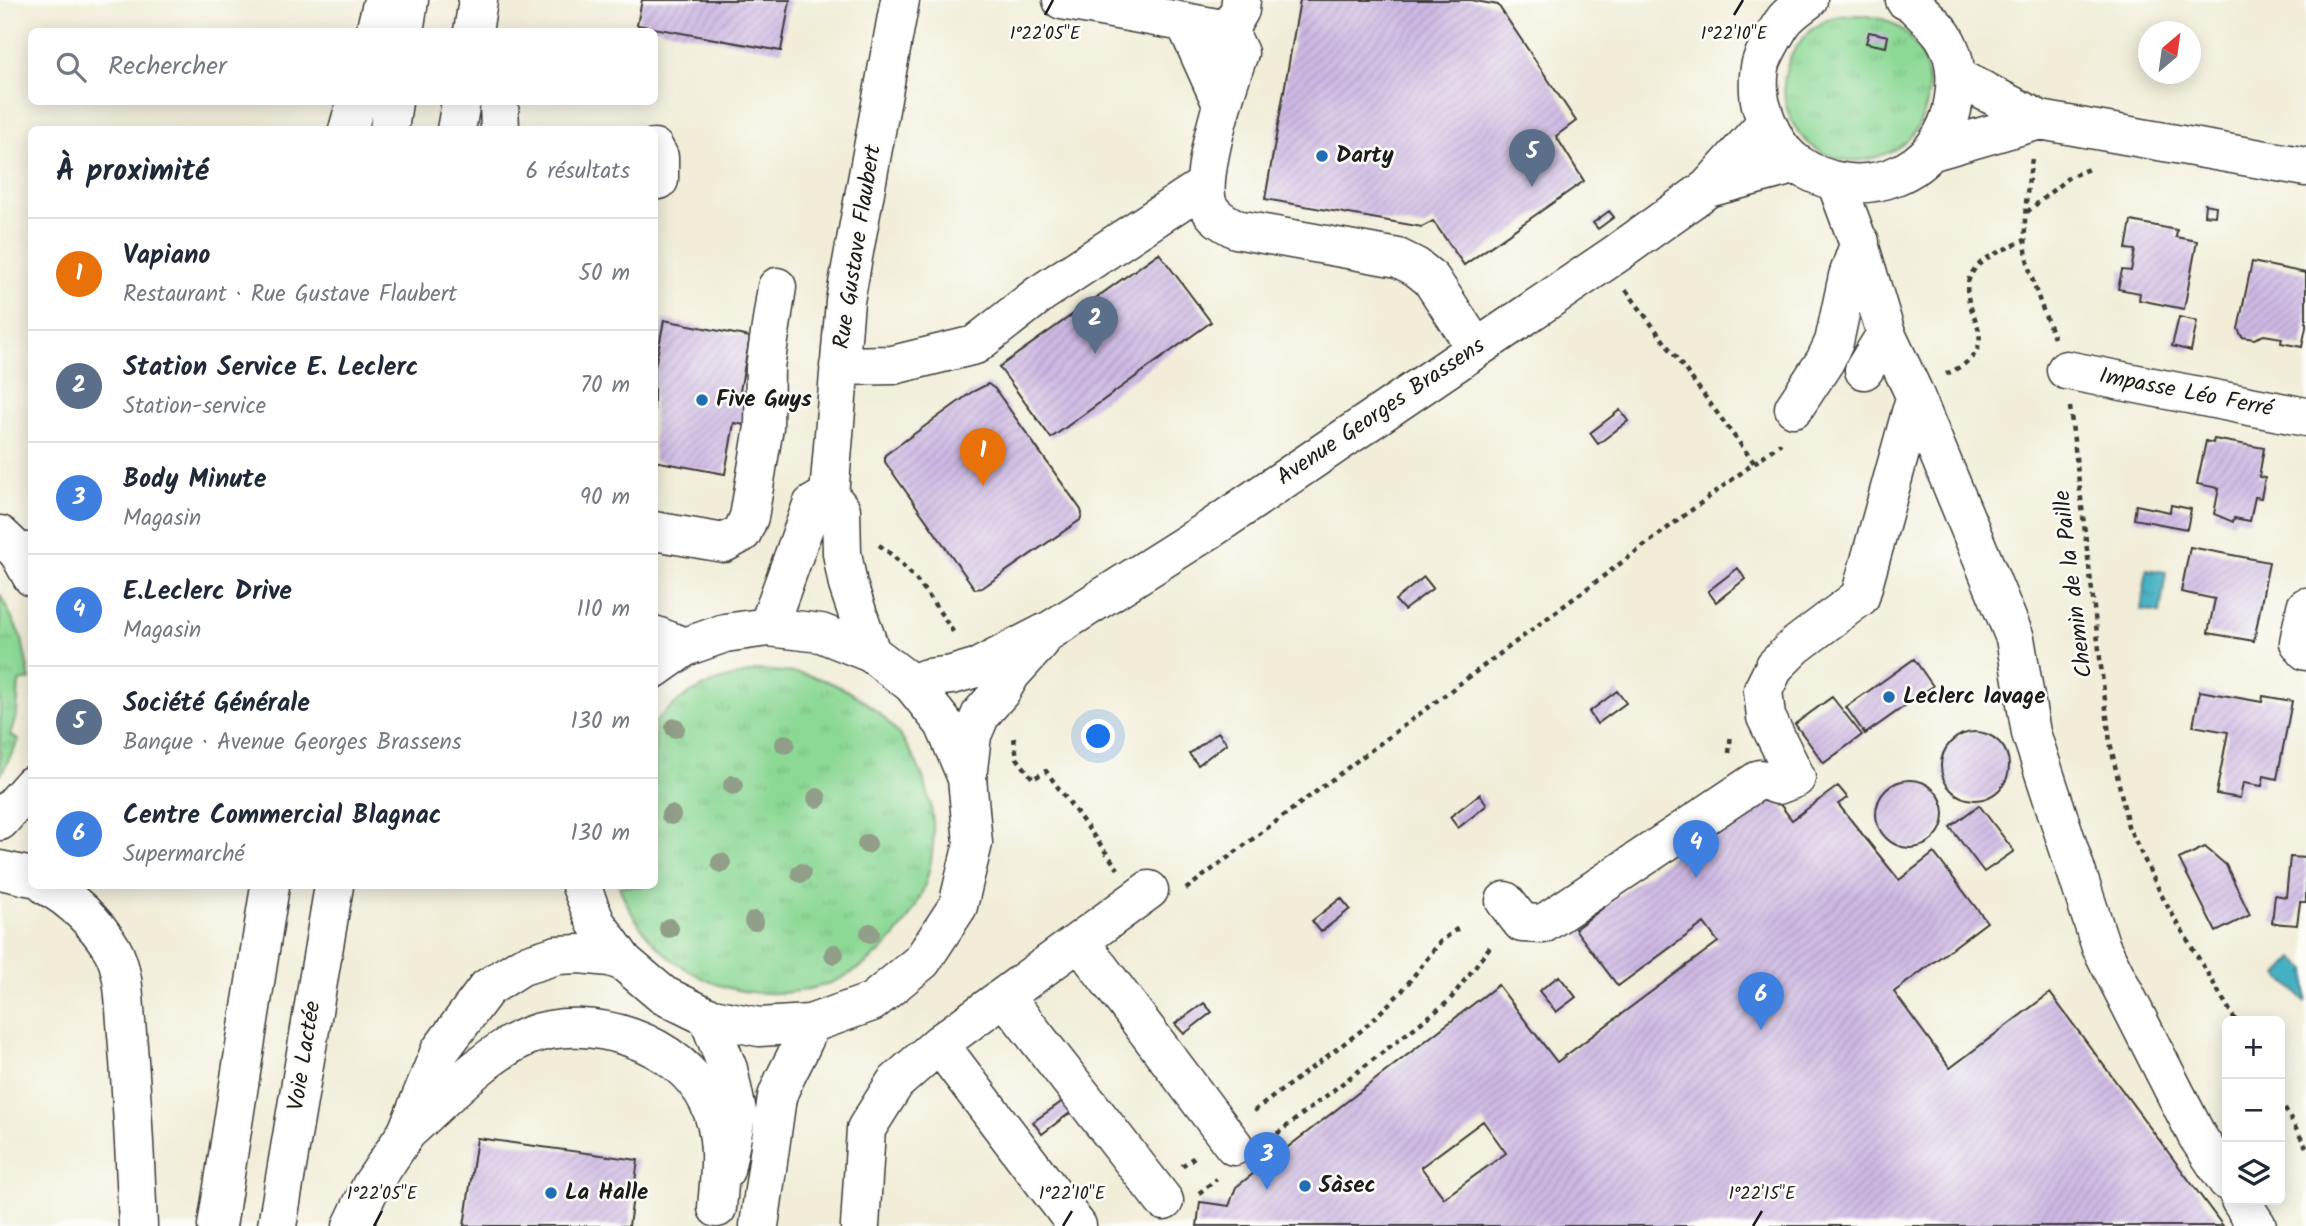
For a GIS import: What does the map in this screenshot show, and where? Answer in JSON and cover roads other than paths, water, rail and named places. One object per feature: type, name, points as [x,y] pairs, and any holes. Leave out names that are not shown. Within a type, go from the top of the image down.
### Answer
[{"type":"main road","points":[[376,28],[383,0]]},
{"type":"main road","points":[[405,28],[409,0]]},
{"type":"main road","points":[[473,28],[478,0]]},
{"type":"main road","points":[[498,0],[499,28]]},
{"type":"main road","name":"Rue Gustave Flaubert","points":[[871,653],[848,585],[842,553],[841,510],[829,495],[845,301],[900,0]]},
{"type":"main road","points":[[1062,0],[1185,22],[1235,15],[1239,53],[1221,102],[1205,185],[1208,205],[1218,219],[1236,229],[1398,258],[1431,279],[1476,348]]},
{"type":"main road","points":[[1808,0],[1785,18],[1761,63],[1759,98],[1766,123],[1784,152],[1797,164],[1836,182],[1877,183],[1909,171],[1933,151],[1952,118],[1957,77],[1953,58],[1943,35],[1909,1]]},
{"type":"main road","points":[[1185,22],[1221,102]]},
{"type":"main road","points":[[1957,77],[2040,120],[2306,167]]},
{"type":"main road","points":[[349,126],[355,105]]},
{"type":"main road","points":[[390,126],[393,105]]},
{"type":"main road","points":[[457,126],[460,105]]},
{"type":"main road","points":[[499,105],[500,126]]},
{"type":"main road","points":[[1933,151],[2040,120]]},
{"type":"main road","name":"Avenue Georges Brassens","points":[[912,684],[979,667],[1051,630],[1212,528],[1616,254],[1708,188],[1766,123]]},
{"type":"main road","name":"Avenue Georges Brassens","points":[[1708,188],[1797,164]]},
{"type":"main road","points":[[1836,182],[1859,244],[1886,334],[1914,394],[2015,638],[2031,733],[2101,947],[2197,1136],[2222,1174]]},
{"type":"main road","points":[[1789,424],[1834,342],[1850,268],[1877,183]]},
{"type":"main road","points":[[839,366],[893,365],[975,345],[1040,294],[1205,185]]},
{"type":"main road","points":[[658,532],[724,543],[742,533],[750,517],[764,427],[765,367],[777,287]]},
{"type":"main road","points":[[1864,370],[1886,334]]},
{"type":"main road","name":"Impasse Léo Ferré","points":[[2066,370],[2306,417]]},
{"type":"main road","points":[[1511,910],[1522,923],[1543,924],[1760,779],[1778,785],[1796,778],[1766,717],[1763,690],[1775,666],[1795,646],[1860,597],[1914,394]]},
{"type":"main road","points":[[768,627],[812,505],[829,495]]},
{"type":"main road","points":[[2306,607],[2299,642],[2306,651]]},
{"type":"main road","points":[[582,889],[596,923],[624,962],[663,995],[708,1017],[759,1027],[810,1024],[872,1002],[922,961],[958,906],[973,842],[967,778],[944,724],[912,684],[871,653],[821,633],[768,627],[725,633],[665,650]]},
{"type":"main road","name":"Avenue Georges Brassens","points":[[967,778],[972,735],[981,714],[1001,691],[1011,674],[1051,630]]},
{"type":"main road","points":[[0,821],[28,790]]},
{"type":"main road","points":[[0,870],[28,876]]},
{"type":"main road","points":[[53,889],[61,893],[101,934],[113,951],[122,980],[138,1226]]},
{"type":"main road","points":[[217,1226],[270,889]]},
{"type":"main road","name":"Voie Lactée","points":[[277,1226],[333,889]]},
{"type":"main road","points":[[860,1226],[866,1129],[895,1083],[939,1044],[1080,942],[1157,893]]},
{"type":"main road","points":[[1080,942],[1236,1150]]},
{"type":"main road","points":[[352,1226],[372,1186],[407,1132],[440,1051],[487,988],[522,966],[557,955],[610,957],[624,962]]},
{"type":"main road","points":[[1005,997],[1176,1191]]},
{"type":"main road","points":[[708,1017],[728,1069],[737,1112],[716,1217]]},
{"type":"main road","points":[[759,1226],[777,1097],[783,1079],[804,1045],[810,1024]]},
{"type":"main road","points":[[407,1132],[499,1051],[529,1036],[558,1028],[618,1032],[645,1043],[674,1063],[698,1085],[709,1102],[717,1125],[721,1150],[716,1217]]},
{"type":"main road","points":[[939,1044],[1077,1226]]},
{"type":"main road","points":[[2243,1205],[2257,1226]]},
{"type":"water","points":[[2147,569],[2166,572],[2160,613],[2141,610]]},
{"type":"water","points":[[2294,958],[2306,969],[2306,1002],[2278,975]]},
{"type":"place","name":"Darty","points":[[1322,156]]},
{"type":"place","name":"Société Générale","points":[[1532,187]]},
{"type":"place","name":"Station Service E. Leclerc","points":[[1095,354]]},
{"type":"place","name":"Five Guys","points":[[702,400]]},
{"type":"place","name":"Vapiano","points":[[983,486]]},
{"type":"place","name":"Leclerc lavage","points":[[1889,697]]},
{"type":"place","name":"E.Leclerc Drive","points":[[1696,878]]},
{"type":"place","name":"Centre Commercial Blagnac","points":[[1761,1030]]},
{"type":"place","name":"5àsec","points":[[1305,1186]]},
{"type":"place","name":"Body Minute","points":[[1267,1190]]},
{"type":"place","name":"La Halle","points":[[551,1193]]}]
